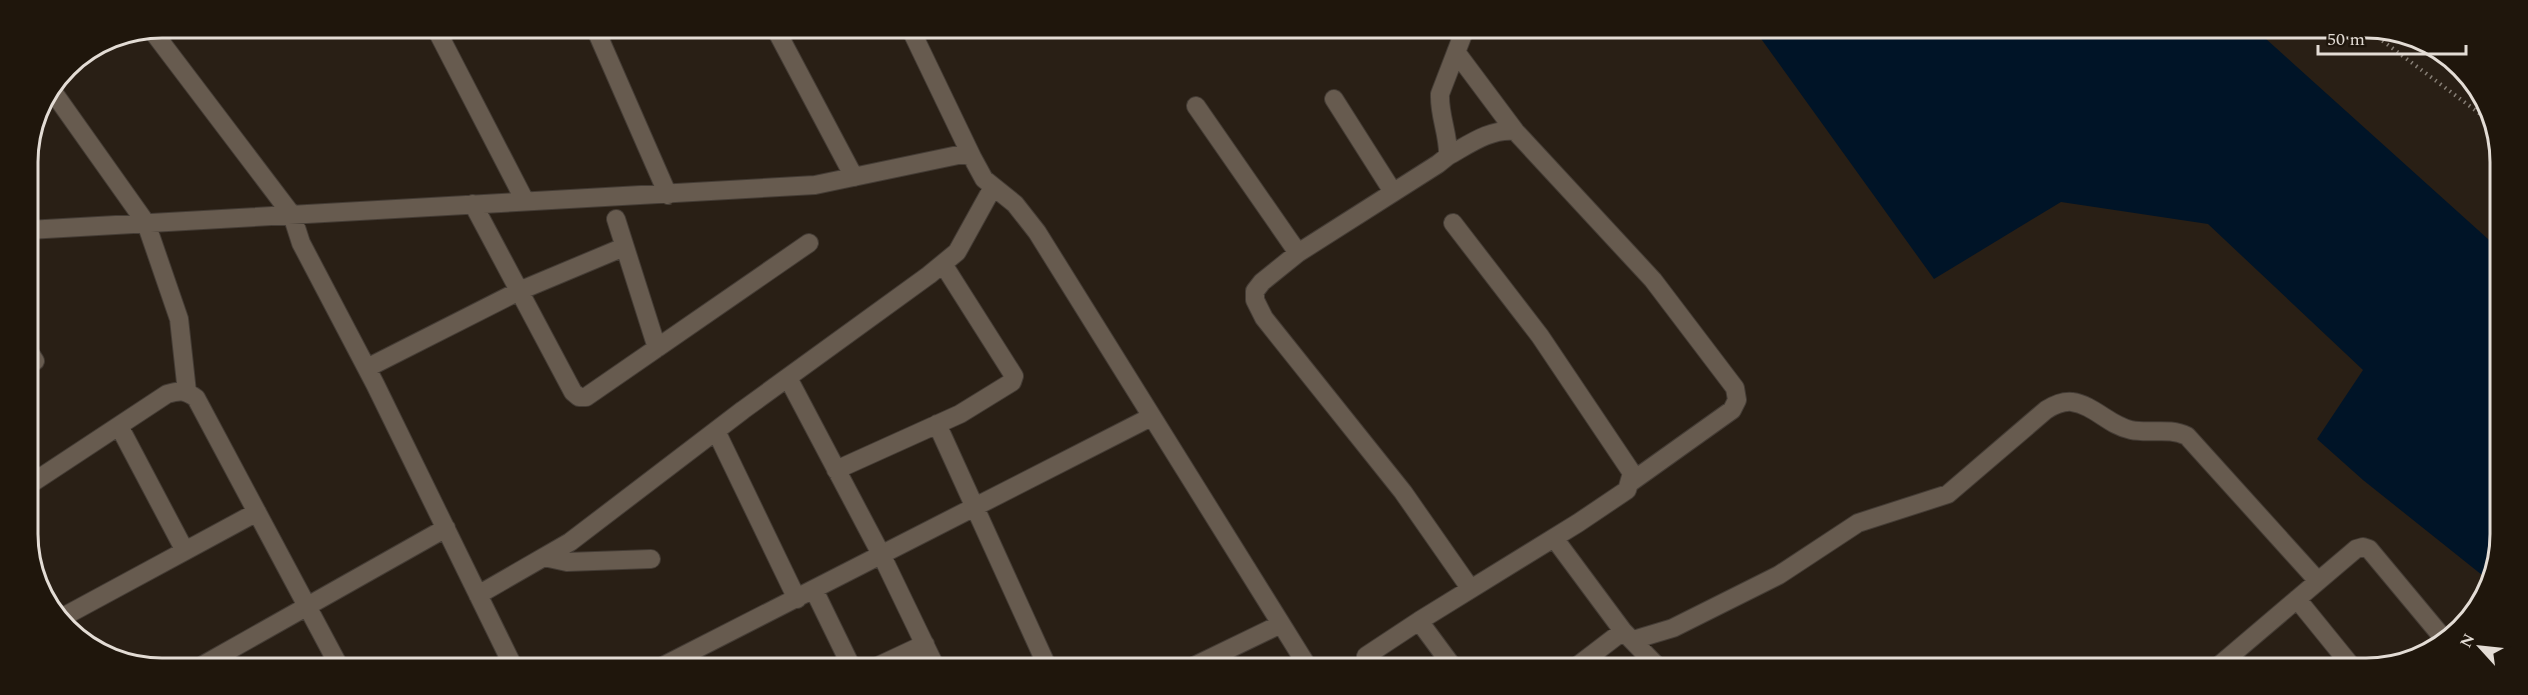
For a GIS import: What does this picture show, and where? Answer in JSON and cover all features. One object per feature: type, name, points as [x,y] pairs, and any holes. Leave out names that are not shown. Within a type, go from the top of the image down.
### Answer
[{"type":"street","points":[[158,38],[292,214],[301,243],[367,368],[509,658]]},
{"type":"street","points":[[441,38],[525,201]]},
{"type":"street","points":[[600,38],[668,195]]},
{"type":"street","points":[[780,38],[854,177]]},
{"type":"street","points":[[915,38],[974,160],[988,183],[1015,204],[1037,232],[1302,657]]},
{"type":"street","points":[[1448,156],[1448,144],[1439,106],[1440,94],[1461,38]]},
{"type":"street","points":[[1456,52],[1515,131],[1653,280],[1735,388],[1737,400],[1732,410],[1631,482]]},
{"type":"street","points":[[56,96],[146,223],[179,319],[187,392]]},
{"type":"street","points":[[1334,99],[1393,192]]},
{"type":"street","points":[[1197,106],[1298,253]]},
{"type":"street","points":[[1470,588],[1403,492],[1264,318],[1255,300],[1255,291],[1262,282],[1298,253],[1448,156],[1494,132],[1515,131]]},
{"type":"street","points":[[38,229],[815,185],[963,154],[974,160]]},
{"type":"street","points":[[478,595],[570,542],[943,264],[957,252],[988,183]]},
{"type":"street","points":[[473,204],[573,392],[579,397],[586,397],[809,243]]},
{"type":"street","points":[[616,219],[657,348]]},
{"type":"street","points":[[1366,656],[1470,588],[1554,538],[1627,490],[1631,482],[1632,473],[1540,336],[1453,223]]},
{"type":"street","points":[[367,368],[519,291],[624,248]]},
{"type":"street","points":[[836,470],[937,424],[1005,388],[1012,382],[1014,376],[943,264]]},
{"type":"street","points":[[788,378],[882,556],[931,658]]},
{"type":"street","points":[[38,479],[167,394],[178,390],[187,392],[196,398],[335,658]]},
{"type":"street","points":[[1592,657],[1628,636],[1673,628],[1779,575],[1858,523],[1948,494],[2046,410],[2059,403],[2071,402],[2084,405],[2122,427],[2133,430],[2177,431],[2187,436],[2318,581]]},
{"type":"street","points":[[689,658],[797,598],[1151,417]]},
{"type":"street","points":[[937,424],[1043,658]]},
{"type":"street","points":[[119,426],[185,551]]},
{"type":"street","points":[[716,431],[797,598]]},
{"type":"street","points":[[68,614],[256,512]]},
{"type":"street","points":[[216,658],[446,528]]},
{"type":"street","points":[[1554,538],[1628,636],[1649,657]]},
{"type":"street","points":[[2229,657],[2356,549],[2363,547],[2369,549],[2439,634]]},
{"type":"street","points":[[544,557],[567,562],[651,559]]},
{"type":"street","points":[[814,590],[847,658]]},
{"type":"street","points":[[2297,599],[2343,657]]},
{"type":"street","points":[[1419,621],[1446,657]]},
{"type":"street","points":[[1212,658],[1281,624]]},
{"type":"street","points":[[895,658],[924,644]]},
{"type":"path","points":[[2379,39],[2481,115]]},
{"type":"water","points":[[1760,38],[2265,38],[2490,241],[2490,542],[2483,576],[2363,480],[2317,439],[2363,370],[2208,224],[2061,202],[1934,279]]}]
